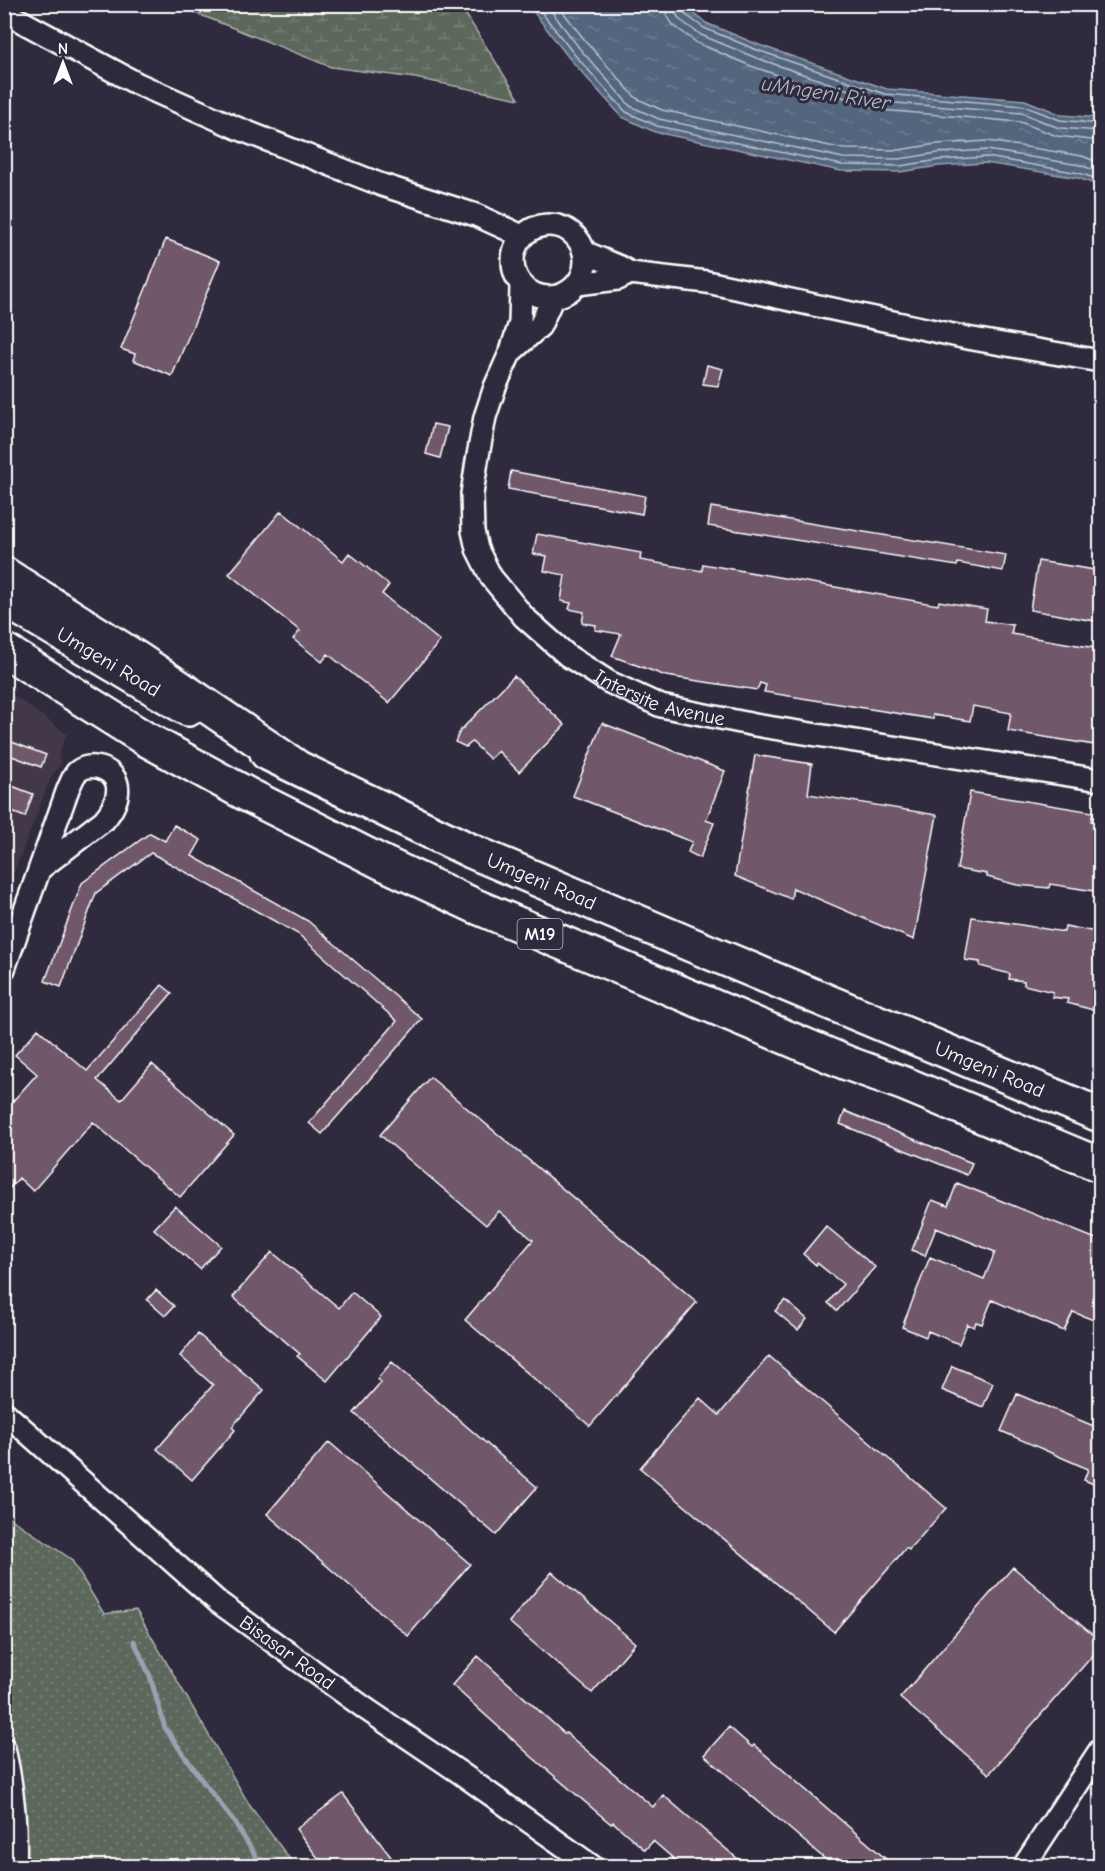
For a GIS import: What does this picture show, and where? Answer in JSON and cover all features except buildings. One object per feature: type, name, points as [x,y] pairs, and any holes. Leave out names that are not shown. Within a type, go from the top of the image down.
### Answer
[{"type":"highway","points":[[4,574],[139,660],[294,765]]},
{"type":"highway","name":"Umgeni Road","points":[[4,599],[140,682],[260,750],[471,851],[1097,1113]]},
{"type":"highway","name":"M19","points":[[4,650],[154,743],[250,796],[402,872],[475,906],[847,1063],[905,1084],[1101,1165]]},
{"type":"street","points":[[4,12],[136,83],[237,128],[382,185],[476,215],[522,236]]},
{"type":"street","points":[[541,225],[563,228],[572,234],[584,252],[584,269],[577,284],[562,295],[553,297],[541,297],[521,285],[512,265],[516,244],[522,236],[541,225]]},
{"type":"street","points":[[584,252],[630,273],[707,282],[967,338],[1101,361]]},
{"type":"street","points":[[577,284],[618,279],[630,273]]},
{"type":"street","name":"Intersite Avenue","points":[[521,285],[520,323],[512,351],[495,387],[485,417],[472,494],[472,531],[477,549],[491,577],[524,616],[568,656],[609,682],[661,706],[755,725],[1101,780]]},
{"type":"street","name":"Intersite Avenue","points":[[512,351],[540,326],[553,297]]},
{"type":"street","points":[[4,969],[68,789],[76,773],[90,767],[109,772],[117,784],[117,794],[111,812],[104,820],[41,868]]},
{"type":"street","name":"Bisasar Road","points":[[4,1412],[218,1602],[366,1709],[592,1866]]},
{"type":"street","points":[[4,1748],[11,1778],[16,1835],[15,1866]]},
{"type":"street","points":[[1024,1866],[1101,1750]]},
{"type":"shaded area","points":[[5,691],[67,734],[58,756],[62,763],[52,775],[5,896]]},
{"type":"green space","points":[[182,5],[460,5],[519,99],[415,78],[331,67],[198,14]]},
{"type":"green space","points":[[4,1514],[71,1559],[104,1614],[136,1610],[250,1806],[295,1866],[27,1866],[27,1844],[18,1770],[5,1729]]},
{"type":"water","name":"uMngeni River","points":[[524,5],[685,5],[706,23],[759,45],[887,89],[1025,100],[1062,115],[1100,118],[1100,186],[1078,178],[986,163],[939,166],[900,172],[841,171],[655,132],[622,117],[569,58],[533,11]]},
{"type":"waterway","points":[[134,1641],[150,1676],[165,1728],[235,1823],[262,1866]]}]
